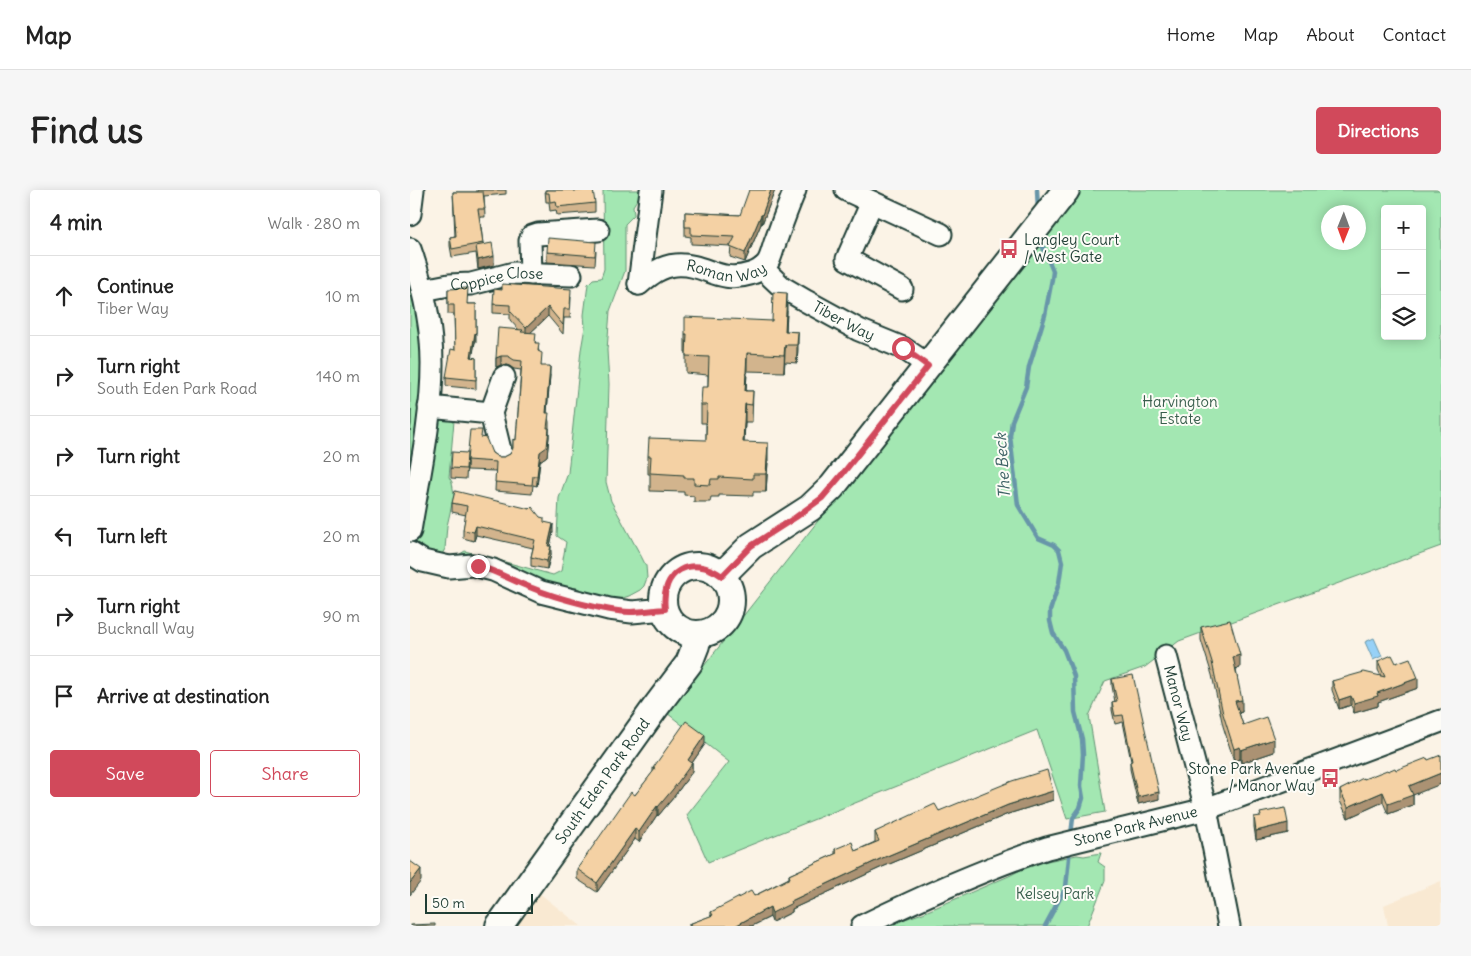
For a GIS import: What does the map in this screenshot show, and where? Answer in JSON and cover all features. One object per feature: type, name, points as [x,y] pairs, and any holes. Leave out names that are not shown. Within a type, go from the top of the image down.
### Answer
[{"type":"main road","points":[[722,576],[751,546],[822,498],[1066,190]]},
{"type":"main road","points":[[695,565],[714,570],[722,576],[731,592],[729,613],[724,622],[708,632],[687,633],[674,625],[668,618],[665,609],[665,590],[670,579],[678,571],[686,567],[695,565]]},
{"type":"main road","name":"South Eden Park Road","points":[[499,926],[655,708],[689,664],[696,645],[697,634]]},
{"type":"street","points":[[410,214],[414,190]]},
{"type":"street","name":"Roman Way","points":[[651,190],[639,284],[661,269],[674,265],[689,265],[704,269],[718,276],[731,278],[754,273],[768,261],[795,190]]},
{"type":"street","points":[[846,190],[882,200],[941,234]]},
{"type":"street","points":[[882,200],[847,259],[902,289]]},
{"type":"street","points":[[531,274],[530,241],[532,236],[598,230]]},
{"type":"street","points":[[410,249],[423,290],[432,358],[430,407],[410,531]]},
{"type":"street","name":"Tiber Way","points":[[762,268],[782,287],[859,330],[903,348],[928,366]]},
{"type":"street","name":"Coppice Close","points":[[423,290],[443,286],[472,284],[514,273],[571,275]]},
{"type":"street","points":[[501,454],[491,413],[504,377]]},
{"type":"street","points":[[430,407],[491,413]]},
{"type":"street","points":[[410,553],[423,561],[449,567],[473,565],[493,570],[541,592],[609,609],[632,612],[665,609]]},
{"type":"street","name":"Manor Way","points":[[1166,656],[1206,809],[1230,926]]},
{"type":"street","name":"Stone Park Avenue","points":[[862,926],[959,881],[1047,848],[1206,809],[1441,721]]},
{"type":"shaded area","points":[[1441,881],[1441,926],[1388,926],[1384,905]]},
{"type":"shaded area","points":[[539,893],[581,926],[514,926]]},
{"type":"green space","points":[[603,190],[641,190],[633,206],[634,215],[625,224],[625,271],[610,311],[607,350],[609,384],[606,482],[611,501],[646,566],[647,578],[640,590],[616,600],[583,594],[578,588],[558,588],[459,558],[460,554],[465,551],[553,575],[561,571],[566,542],[557,536],[559,498],[568,473],[585,327],[584,315],[588,284],[593,279],[601,278],[604,269]]},
{"type":"green space","name":"Harvington Estate","points":[[1078,190],[1441,190],[1441,546],[1179,641],[1145,667],[1105,681],[1089,716],[1105,812],[1067,819],[1037,730],[708,862],[687,815],[729,762],[667,713]]},
{"type":"green space","points":[[410,268],[416,287],[425,378],[410,487]]},
{"type":"green space","points":[[439,415],[453,417],[454,421],[449,477],[452,482],[454,495],[447,526],[445,549],[441,556],[437,557],[415,546],[419,535]]},
{"type":"green space","name":"Kelsey Park","points":[[1101,853],[1098,862],[1105,867],[1105,881],[1087,926],[891,926],[1009,876],[1032,864],[1077,855],[1084,856]]},
{"type":"water","points":[[1374,638],[1382,656],[1373,660],[1365,642]]},
{"type":"building","points":[[546,190],[593,190],[595,203],[557,207],[556,201],[550,202],[549,193],[546,193]]},
{"type":"building","points":[[749,190],[771,190],[745,253],[730,247],[735,237],[691,235],[691,227],[685,227],[685,212],[740,215]]},
{"type":"building","points":[[453,192],[483,192],[485,209],[478,209],[483,243],[452,249],[450,237],[456,236]]},
{"type":"building","points":[[548,238],[596,242],[595,256],[547,252]]},
{"type":"building","points":[[492,243],[494,256],[478,260],[476,246]]},
{"type":"building","points":[[502,284],[571,289],[570,309],[564,309],[563,325],[548,307],[526,328],[510,311],[510,305],[493,304],[494,289],[502,290]]},
{"type":"building","points":[[468,288],[467,304],[476,304],[476,333],[471,357],[476,358],[476,380],[446,377],[451,349],[455,350],[454,305],[448,305],[448,289]]},
{"type":"building","points":[[773,292],[787,293],[785,331],[798,332],[797,345],[785,345],[784,355],[747,353],[745,391],[753,391],[752,405],[745,404],[743,442],[768,443],[766,474],[753,474],[753,479],[719,477],[719,479],[711,479],[710,485],[694,484],[694,478],[684,478],[684,475],[650,473],[651,456],[648,456],[649,438],[706,440],[707,405],[701,405],[702,387],[708,387],[709,357],[686,356],[687,334],[685,334],[685,317],[772,321]]},
{"type":"building","points":[[498,328],[536,333],[535,343],[539,343],[538,351],[542,353],[541,366],[550,366],[546,413],[549,413],[547,447],[540,452],[537,476],[533,476],[532,485],[495,482],[496,462],[467,460],[470,430],[482,430],[481,437],[486,438],[492,453],[498,457],[510,454],[513,448],[513,439],[516,440],[522,361],[514,360],[508,356],[496,358]]},
{"type":"building","points":[[452,452],[467,453],[466,469],[451,468]]},
{"type":"building","points":[[455,491],[530,509],[532,507],[540,517],[544,518],[544,522],[553,524],[548,546],[551,546],[547,561],[531,557],[535,540],[476,526],[474,532],[463,530],[467,506],[452,503]]},
{"type":"building","points":[[1230,620],[1240,655],[1233,657],[1242,700],[1235,701],[1243,725],[1266,717],[1274,739],[1241,750],[1240,747],[1234,749],[1201,627]]},
{"type":"building","points":[[1392,655],[1396,663],[1410,658],[1418,678],[1377,693],[1378,696],[1354,703],[1351,696],[1339,700],[1332,681],[1364,672],[1385,677],[1378,661]]},
{"type":"building","points":[[1133,675],[1159,792],[1138,797],[1130,762],[1132,761],[1123,715],[1115,716],[1112,702],[1117,701],[1112,679]]},
{"type":"building","points":[[686,721],[705,735],[688,760],[692,763],[673,789],[657,806],[639,832],[635,829],[597,883],[577,869],[631,792],[635,795],[655,769],[653,768]]},
{"type":"building","points":[[1441,755],[1441,773],[1409,786],[1413,795],[1388,804],[1383,792],[1348,807],[1340,790],[1363,778],[1395,768],[1396,770],[1427,758],[1428,760]]},
{"type":"building","points":[[1047,770],[1053,791],[1008,805],[880,859],[791,901],[792,903],[772,913],[770,907],[735,926],[690,926],[689,924],[713,915],[711,912],[751,891],[754,896],[790,878],[789,875],[837,853],[835,849],[852,842],[855,851],[879,841],[875,832],[935,804],[939,811],[1012,781]]},
{"type":"building","points":[[1285,808],[1288,823],[1256,831],[1254,817],[1261,816],[1260,813]]},
{"type":"building","points":[[410,861],[421,869],[410,883]]},
{"type":"building","points":[[435,924],[435,926],[410,926],[410,925]]},
{"type":"waterway","name":"The Beck","points":[[1037,190],[1038,211]]},
{"type":"waterway","name":"The Beck","points":[[1039,238],[1053,271],[1052,279],[1045,315],[1029,367],[1026,387],[1012,421],[1010,436],[1018,505],[1038,538],[1054,545],[1059,550],[1062,562],[1059,583],[1050,611],[1050,621],[1053,633],[1064,650],[1074,676],[1075,712],[1082,739],[1083,754],[1081,786],[1083,798],[1080,808],[1073,818],[1071,835]]},
{"type":"waterway","name":"The Beck","points":[[1045,926],[1066,887],[1070,848]]},
{"type":"place","name":"Langley Court / West Gate","points":[[1009,249]]},
{"type":"place","name":"Stone Park Avenue / Manor Way","points":[[1330,778]]},
{"type":"route","points":[[478,566],[500,572],[541,592],[578,602],[632,612],[665,609],[665,590],[670,579],[678,571],[695,565],[705,566],[722,576],[751,546],[810,508],[822,498],[928,366],[903,348]]}]
